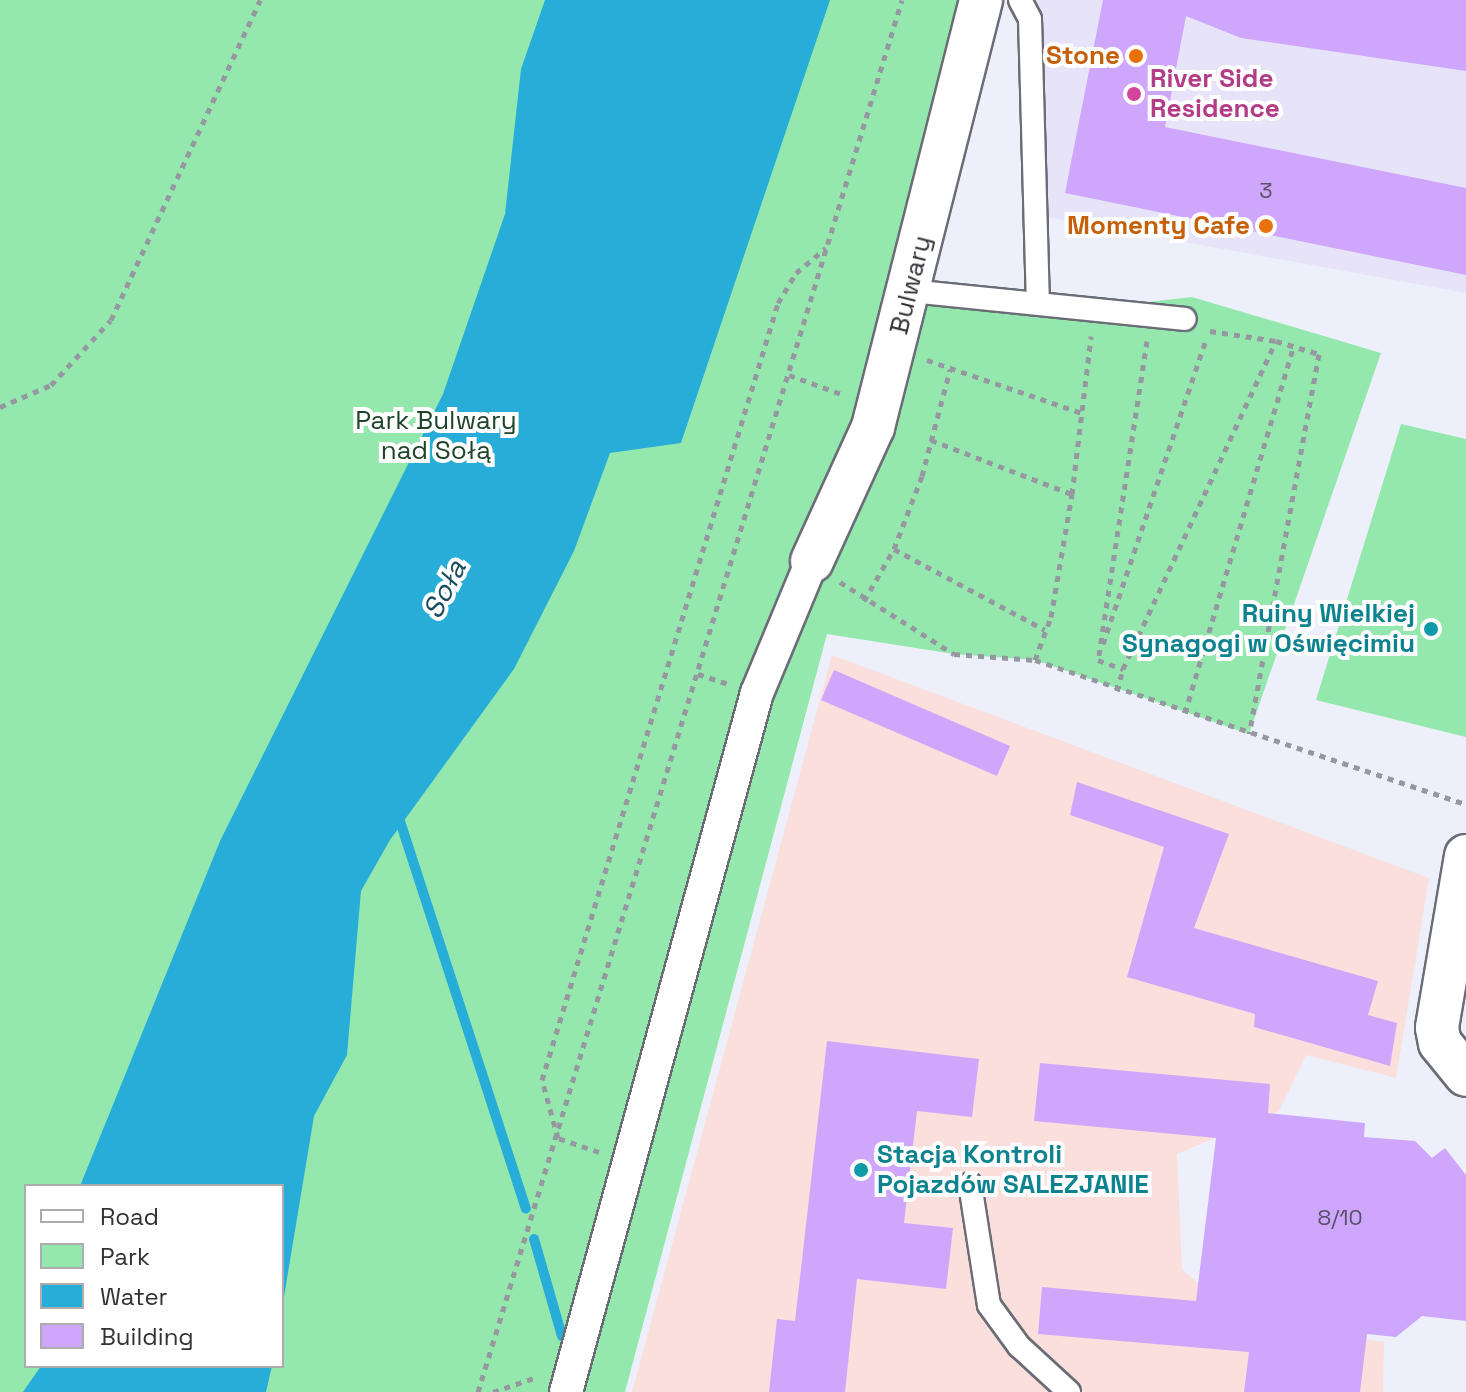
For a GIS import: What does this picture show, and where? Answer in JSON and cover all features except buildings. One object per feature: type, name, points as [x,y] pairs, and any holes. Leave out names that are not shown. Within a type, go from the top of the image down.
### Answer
[{"type":"street","name":"Bulwary","points":[[812,561],[873,427],[910,291],[981,0]]},
{"type":"street","points":[[566,1392],[757,693],[812,561]]},
{"type":"street","points":[[1466,856],[1437,1028],[1440,1043],[1466,1075]]},
{"type":"lane","points":[[1020,0],[1030,19],[1038,302]]},
{"type":"lane","points":[[910,291],[1185,319]]},
{"type":"lane","points":[[970,1184],[989,1305],[1019,1346],[1069,1392]]},
{"type":"path","points":[[0,407],[51,385],[111,320],[260,0]]},
{"type":"path","points":[[478,1392],[558,1138],[902,0]]},
{"type":"path","points":[[558,1138],[542,1080],[778,303],[796,273],[827,248]]},
{"type":"path","points":[[1035,660],[1045,631],[1072,494],[1085,414],[1095,308]]},
{"type":"path","points":[[1098,660],[1149,325]]},
{"type":"path","points":[[1098,660],[1209,331]]},
{"type":"path","points":[[1117,691],[1123,669],[1276,341],[1319,354],[1249,734]]},
{"type":"path","points":[[1185,713],[1294,346]]},
{"type":"path","points":[[1085,414],[950,370],[931,440],[894,549],[864,601],[954,654],[1035,660],[1117,691],[1466,804]]},
{"type":"path","points":[[789,375],[859,401]]},
{"type":"path","points":[[931,440],[1072,494]]},
{"type":"path","points":[[894,549],[1045,631]]},
{"type":"path","points":[[1098,660],[1123,669]]},
{"type":"path","points":[[558,1138],[628,1162]]},
{"type":"shaded area","points":[[1028,0],[1466,0],[1466,293],[1046,217]]},
{"type":"shaded area","points":[[832,655],[1429,878],[1396,1078],[1306,1055],[1279,1111],[1177,1154],[1182,1269],[1242,1321],[1384,1342],[1383,1392],[632,1392]]},
{"type":"green space","name":"Park Bulwary nad Sołą","points":[[0,0],[962,0],[893,280],[1095,308],[1192,297],[1381,353],[1249,734],[1035,660],[954,654],[827,634],[625,1392],[0,1392]]},
{"type":"green space","points":[[1401,424],[1466,439],[1466,737],[1316,700]]},
{"type":"water","name":"Soła","points":[[545,0],[830,0],[681,443],[610,453],[574,551],[514,669],[390,840],[361,891],[347,1055],[314,1116],[284,1297],[284,1184],[81,1184],[220,841],[443,394],[505,214],[521,69]]},
{"type":"water","points":[[40,1368],[272,1368],[266,1392],[23,1392]]},
{"type":"waterway","points":[[397,812],[526,1209]]},
{"type":"waterway","points":[[534,1239],[562,1336]]},
{"type":"place","name":"Stone","points":[[1136,56]]},
{"type":"place","name":"River Side Residence","points":[[1134,94]]},
{"type":"place","name":"Momenty Cafe","points":[[1266,226]]},
{"type":"place","name":"Ruiny Wielkiej Synagogi w Oświęcimiu","points":[[1431,629]]},
{"type":"place","name":"Stacja Kontroli Pojazdów SALEZJANIE","points":[[861,1170]]}]
